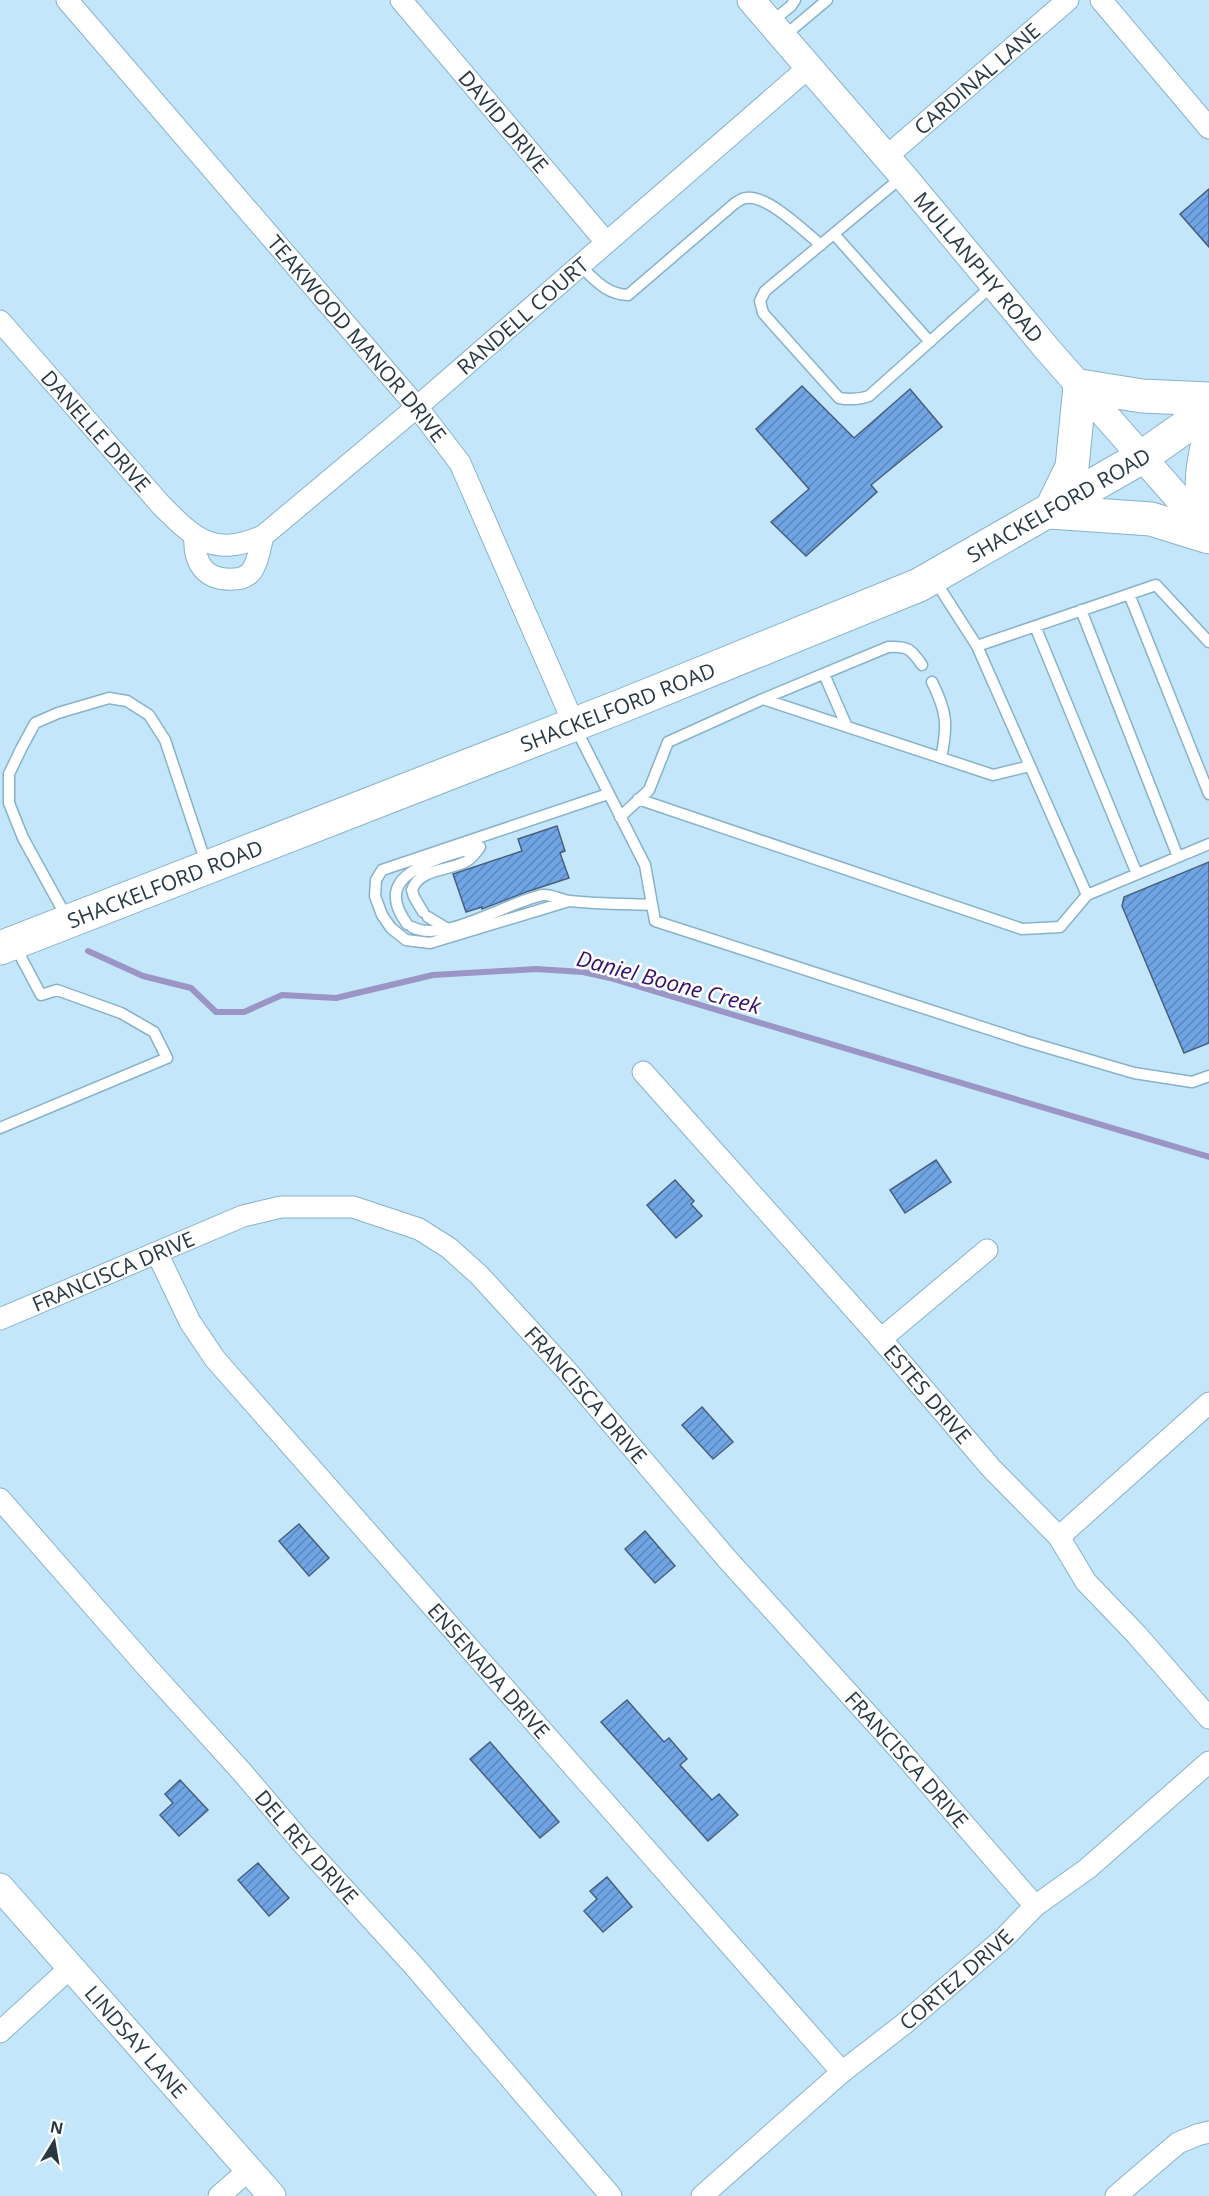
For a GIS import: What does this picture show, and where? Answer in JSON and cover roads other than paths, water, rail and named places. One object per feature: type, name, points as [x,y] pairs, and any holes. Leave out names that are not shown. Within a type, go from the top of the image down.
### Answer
[{"type":"main road","points":[[1209,399],[1142,396],[1080,386],[1071,467],[1050,512],[1151,519],[1209,535]]},
{"type":"main road","name":"SHACKELFORD ROAD","points":[[7,945],[624,705],[919,585],[1143,457],[1209,410]]},
{"type":"main road","points":[[1209,438],[1201,471],[1202,503],[1209,525]]},
{"type":"street","name":"TEAKWOOD MANOR DRIVE","points":[[67,0],[417,407],[460,463],[574,724]]},
{"type":"street","name":"DAVID DRIVE","points":[[401,0],[606,242]]},
{"type":"street","name":"MULLANPHY ROAD","points":[[751,0],[1209,535]]},
{"type":"street","name":"CARDINAL LANE","points":[[894,166],[1068,0]]},
{"type":"street","points":[[1101,0],[1209,128]]},
{"type":"street","name":"RANDELL COURT","points":[[226,546],[242,545],[263,536],[417,407],[808,67]]},
{"type":"street","name":"DANELLE DRIVE","points":[[0,321],[161,505],[195,536],[226,546]]},
{"type":"street","points":[[195,536],[194,551],[199,564],[210,576],[226,580],[243,578],[251,572],[258,558],[263,536]]},
{"type":"street","name":"ESTES DRIVE","points":[[643,1072],[881,1339],[991,1468],[1059,1537],[1086,1582],[1137,1635],[1209,1718]]},
{"type":"street","name":"FRANCISCA DRIVE","points":[[0,1319],[243,1216],[281,1207],[353,1207],[385,1215],[419,1228],[449,1248],[479,1275],[567,1371],[727,1560],[898,1748],[1035,1906]]},
{"type":"street","points":[[881,1339],[987,1250]]},
{"type":"street","name":"ENSENADA DRIVE","points":[[157,1253],[190,1322],[215,1359],[842,2072]]},
{"type":"street","points":[[1059,1537],[1209,1403]]},
{"type":"street","name":"DEL REY DRIVE","points":[[0,1499],[303,1844],[414,1966],[611,2196]]},
{"type":"street","name":"CORTEZ DRIVE","points":[[702,2196],[842,2072],[904,2024],[1004,1938],[1035,1906],[1087,1869],[1209,1762]]},
{"type":"street","name":"LINDSAY LANE","points":[[0,1887],[272,2196]]},
{"type":"street","points":[[0,2032],[71,1967]]},
{"type":"street","points":[[1116,2196],[1178,2143],[1209,2132]]},
{"type":"street","points":[[219,2196],[249,2170]]},
{"type":"lane","points":[[777,30],[795,0]]},
{"type":"lane","points":[[777,30],[827,0]]},
{"type":"lane","points":[[894,166],[834,234],[765,291],[760,301],[763,313],[839,398],[850,400],[869,396],[994,285]]},
{"type":"lane","points":[[579,266],[606,290],[615,295],[628,295],[734,204],[747,197],[761,200],[776,208],[821,245]]},
{"type":"lane","points":[[834,234],[930,342]]},
{"type":"lane","points":[[933,577],[977,646],[1088,895]]},
{"type":"lane","points":[[977,646],[1156,585],[1209,642]]},
{"type":"lane","points":[[1130,594],[1209,794]]},
{"type":"lane","points":[[1082,610],[1178,857]]},
{"type":"lane","points":[[1035,626],[1137,874]]},
{"type":"lane","points":[[620,817],[649,789],[668,742],[763,699],[888,647],[902,647],[913,651],[922,665]]},
{"type":"lane","points":[[824,674],[847,727]]},
{"type":"lane","points":[[932,682],[943,704],[946,733],[941,758]]},
{"type":"lane","points":[[68,921],[23,838],[9,803],[9,774],[35,723],[58,713],[109,698],[127,700],[149,715],[165,741],[207,866]]},
{"type":"lane","points":[[763,699],[993,775],[1030,766]]},
{"type":"lane","points":[[574,724],[645,865],[655,921],[1134,1074],[1192,1082],[1209,1076]]},
{"type":"lane","points":[[569,901],[430,943],[406,940],[391,928],[382,915],[375,896],[376,880],[382,870],[608,794]]},
{"type":"lane","points":[[638,799],[1022,929],[1060,927],[1088,895],[1209,844]]},
{"type":"lane","points":[[446,928],[425,915],[412,890],[417,880],[435,871],[467,861],[480,847],[487,833]]},
{"type":"lane","points":[[480,847],[419,866],[402,879],[396,887],[396,901],[400,914],[409,926],[428,932],[446,928],[545,895],[569,901],[652,905]]},
{"type":"lane","points":[[0,1128],[167,1058],[154,1032],[121,1013],[57,990],[41,995],[7,945]]},
{"type":"waterway","name":"Daniel Boone Creek","points":[[88,951],[143,976],[191,988],[216,1012],[244,1012],[282,995],[336,998],[433,975],[536,969],[583,972],[610,978],[1209,1157]]}]
